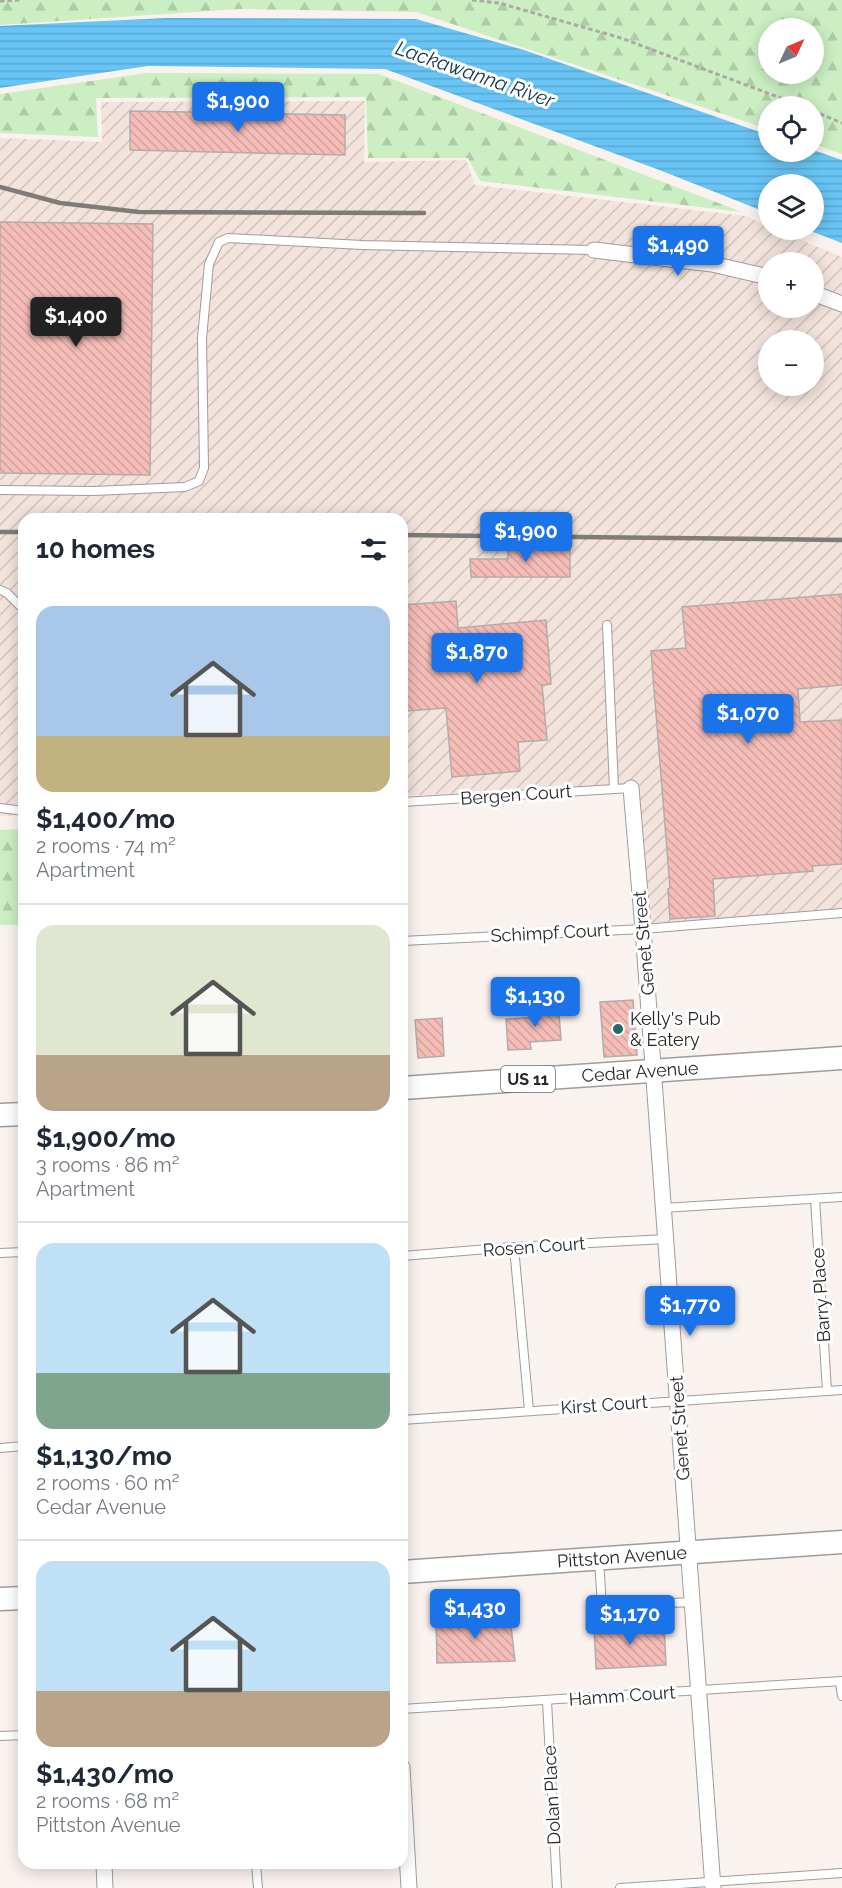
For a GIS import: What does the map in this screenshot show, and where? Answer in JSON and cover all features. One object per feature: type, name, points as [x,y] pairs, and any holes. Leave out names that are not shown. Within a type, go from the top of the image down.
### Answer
[{"type":"main road","name":"Cedar Avenue","points":[[408,1088],[842,1058]]},
{"type":"main road","points":[[0,1115],[18,1114]]},
{"type":"main road","name":"Pittston Avenue","points":[[408,1572],[842,1542]]},
{"type":"main road","points":[[0,1599],[18,1598]]},
{"type":"street","points":[[594,250],[712,264],[758,275]]},
{"type":"street","points":[[824,297],[842,304]]},
{"type":"street","name":"Genet Street","points":[[631,788],[713,1886]]},
{"type":"street","points":[[104,1869],[105,1888]]},
{"type":"street","points":[[408,1869],[409,1888]]},
{"type":"lane","points":[[0,490],[94,491],[185,487],[199,481],[204,468],[202,338],[209,264],[219,242],[228,238],[406,246],[594,250]]},
{"type":"lane","points":[[0,590],[7,593],[18,604]]},
{"type":"lane","points":[[607,624],[614,789]]},
{"type":"lane","name":"Bergen Court","points":[[408,802],[631,788]]},
{"type":"lane","points":[[0,808],[18,810]]},
{"type":"lane","name":"Schimpf Court","points":[[408,941],[643,929],[842,913]]},
{"type":"lane","points":[[663,1208],[842,1197]]},
{"type":"lane","name":"Barry Place","points":[[815,1199],[827,1391]]},
{"type":"lane","name":"Rosen Court","points":[[408,1256],[666,1239]]},
{"type":"lane","points":[[514,1247],[529,1410]]},
{"type":"lane","points":[[0,1253],[18,1252]]},
{"type":"lane","name":"Kirst Court","points":[[408,1420],[842,1390]]},
{"type":"lane","points":[[0,1448],[18,1446]]},
{"type":"lane","points":[[599,1558],[602,1606],[693,1602]]},
{"type":"lane","points":[[841,1681],[842,1696]]},
{"type":"lane","name":"Hamm Court","points":[[408,1709],[841,1681]]},
{"type":"lane","name":"Dolan Place","points":[[548,1701],[557,1888]]},
{"type":"lane","points":[[0,1736],[18,1735]]},
{"type":"lane","points":[[256,1869],[258,1888]]},
{"type":"lane","points":[[620,1888],[713,1886],[842,1873]]},
{"type":"path","points":[[0,1],[22,0]]},
{"type":"path","points":[[472,0],[499,3],[621,38],[775,96]]},
{"type":"path","points":[[824,116],[842,123]]},
{"type":"shaded area","points":[[365,101],[364,162],[466,160],[475,185],[746,216],[758,221],[758,240],[801,240],[842,257],[842,911],[643,927],[633,785],[408,796],[408,513],[18,513],[18,815],[0,816],[0,138],[102,142],[101,102]]},
{"type":"green space","points":[[0,0],[842,0],[842,154],[824,148],[824,96],[758,96],[758,126],[416,12],[240,9],[0,25]]},
{"type":"green space","points":[[147,73],[379,74],[742,212],[480,181],[468,158],[368,158],[366,97],[96,98],[98,137],[0,133],[0,94]]},
{"type":"green space","points":[[18,829],[18,925],[0,925],[0,830]]},
{"type":"water","name":"Lackawanna River","points":[[166,18],[416,19],[524,50],[758,132],[758,162],[824,162],[824,154],[842,160],[842,243],[824,236],[824,174],[758,174],[758,209],[662,171],[385,69],[148,66],[0,88],[0,26]]},
{"type":"building","points":[[130,111],[345,115],[345,155],[130,150]]},
{"type":"building","points":[[0,222],[153,224],[150,475],[0,473]]},
{"type":"building","points":[[508,545],[570,545],[570,577],[471,577],[470,559],[508,559]]},
{"type":"building","points":[[842,594],[842,685],[798,689],[800,722],[842,720],[842,864],[812,866],[813,871],[713,879],[715,916],[670,919],[668,889],[670,888],[651,651],[686,648],[682,607]]},
{"type":"building","points":[[456,601],[458,628],[546,620],[551,684],[542,685],[547,740],[518,742],[520,771],[452,777],[446,708],[408,711],[408,605]]},
{"type":"building","points":[[558,1000],[561,1040],[530,1042],[531,1049],[508,1050],[506,1019],[540,1017],[539,1002]]},
{"type":"building","name":"Kelly's Pub & Eatery","points":[[633,1000],[637,1055],[604,1057],[600,1002]]},
{"type":"building","points":[[442,1018],[444,1056],[418,1058],[415,1020]]},
{"type":"building","points":[[510,1617],[515,1661],[437,1663],[436,1619]]},
{"type":"building","points":[[664,1623],[666,1665],[596,1669],[594,1626]]},
{"type":"railway","points":[[0,187],[60,203],[139,212],[424,213]]},
{"type":"railway","points":[[0,532],[18,532]]},
{"type":"railway","points":[[408,535],[842,540]]},
{"type":"place","name":"Kelly's Pub & Eatery","points":[[618,1029]]}]
